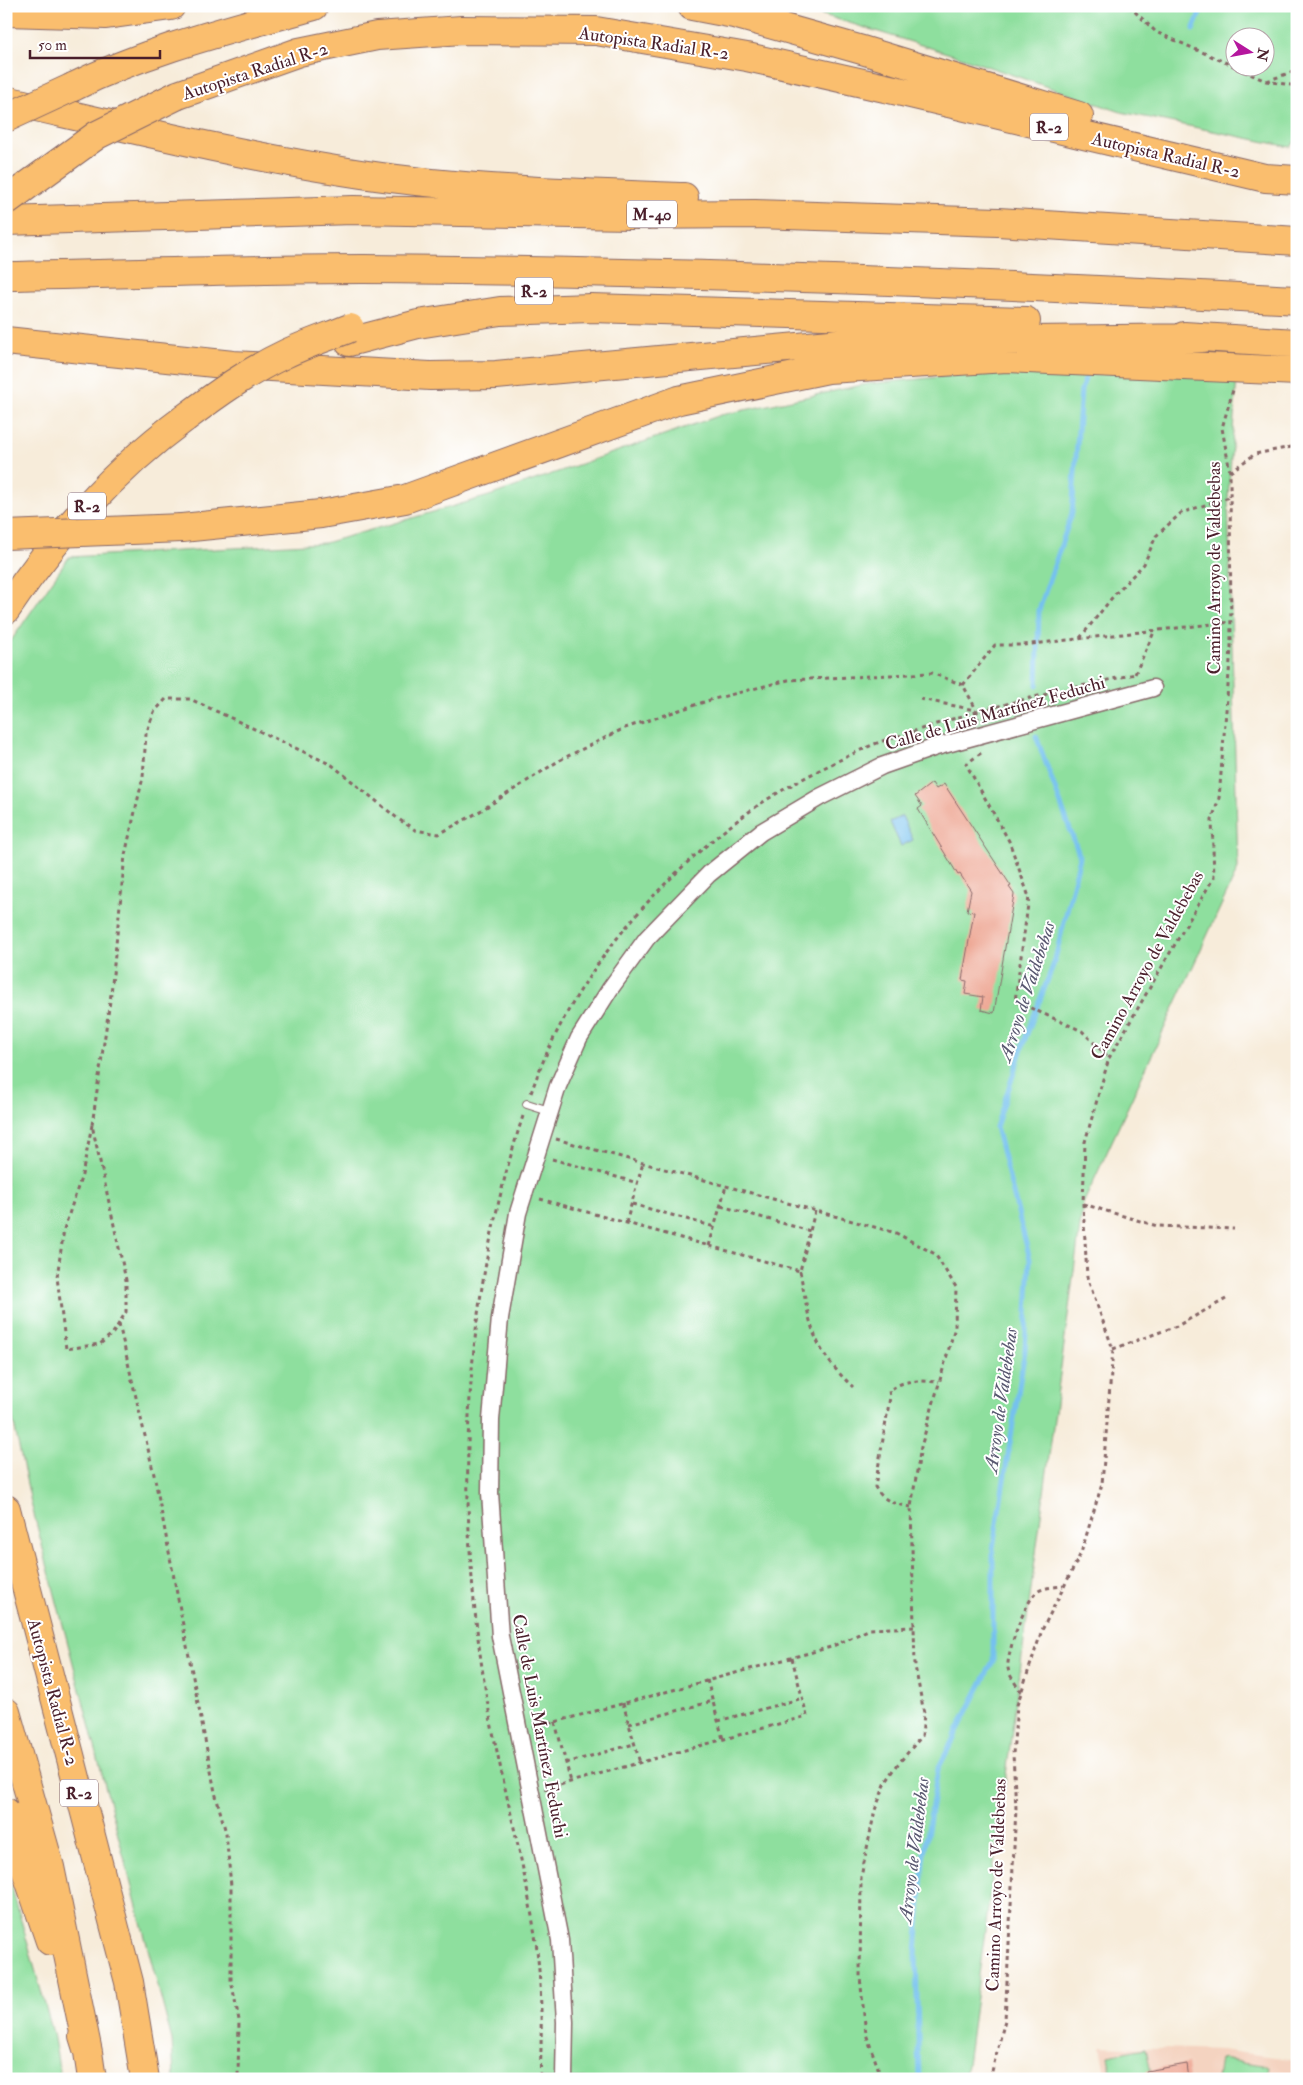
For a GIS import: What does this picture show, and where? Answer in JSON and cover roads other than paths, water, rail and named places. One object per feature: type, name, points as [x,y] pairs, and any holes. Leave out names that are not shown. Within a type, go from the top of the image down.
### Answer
[{"type":"highway","points":[[6,12],[106,15],[172,6]]},
{"type":"highway","points":[[6,118],[111,68],[213,35],[314,6]]},
{"type":"highway","points":[[692,6],[734,14],[862,50],[1140,135],[1297,169]]},
{"type":"highway","name":"Autopista Radial R-2","points":[[6,201],[97,135],[178,95],[300,52],[376,36],[462,30],[596,30],[746,57],[1265,178],[1297,180]]},
{"type":"highway","points":[[6,100],[277,160],[363,174],[530,190],[714,198],[755,214]]},
{"type":"highway","name":"M-40","points":[[6,221],[353,210],[755,214],[998,222],[1297,241]]},
{"type":"highway","points":[[6,276],[361,269],[721,276],[1069,288],[1297,300]]},
{"type":"highway","name":"R-2","points":[[6,610],[45,555],[79,514],[136,458],[231,384],[285,354],[349,335],[381,318],[467,299],[721,276]]},
{"type":"highway","points":[[349,335],[500,311],[591,308],[1057,322],[1202,338],[1297,344]]},
{"type":"highway","points":[[6,341],[233,365],[430,376],[506,374],[852,342],[1202,338]]},
{"type":"highway","points":[[6,535],[182,528],[321,514],[405,499],[679,400],[828,369],[1007,358],[1297,371]]},
{"type":"highway","name":"Autopista Radial R-2","points":[[6,1509],[129,1982],[146,2079]]},
{"type":"highway","points":[[6,1712],[50,1867],[92,2079]]},
{"type":"highway","points":[[6,1812],[88,2052]]},
{"type":"street","name":"Calle de Luis Martínez Feduchi","points":[[564,2079],[565,2022],[560,1940],[532,1793],[518,1733],[496,1605],[490,1493],[491,1420],[500,1318],[518,1213],[549,1112],[579,1038],[610,989],[647,938],[709,874],[761,832],[820,797],[882,766],[936,747],[1153,688]]},
{"type":"lane","points":[[527,1104],[549,1112]]},
{"type":"water","points":[[902,816],[913,840],[901,846],[890,822]]},
{"type":"waterway","points":[[1193,30],[1203,6]]},
{"type":"waterway","name":"Arroyo de Valdebebas","points":[[1037,685],[1039,610],[1072,513],[1081,390],[1085,379]]},
{"type":"waterway","name":"Arroyo de Valdebebas","points":[[919,2079],[916,1953],[923,1860],[938,1769],[993,1661],[993,1548],[1025,1350],[1030,1259],[996,1127],[1025,1039],[1054,963],[1080,857],[1036,736]]}]
